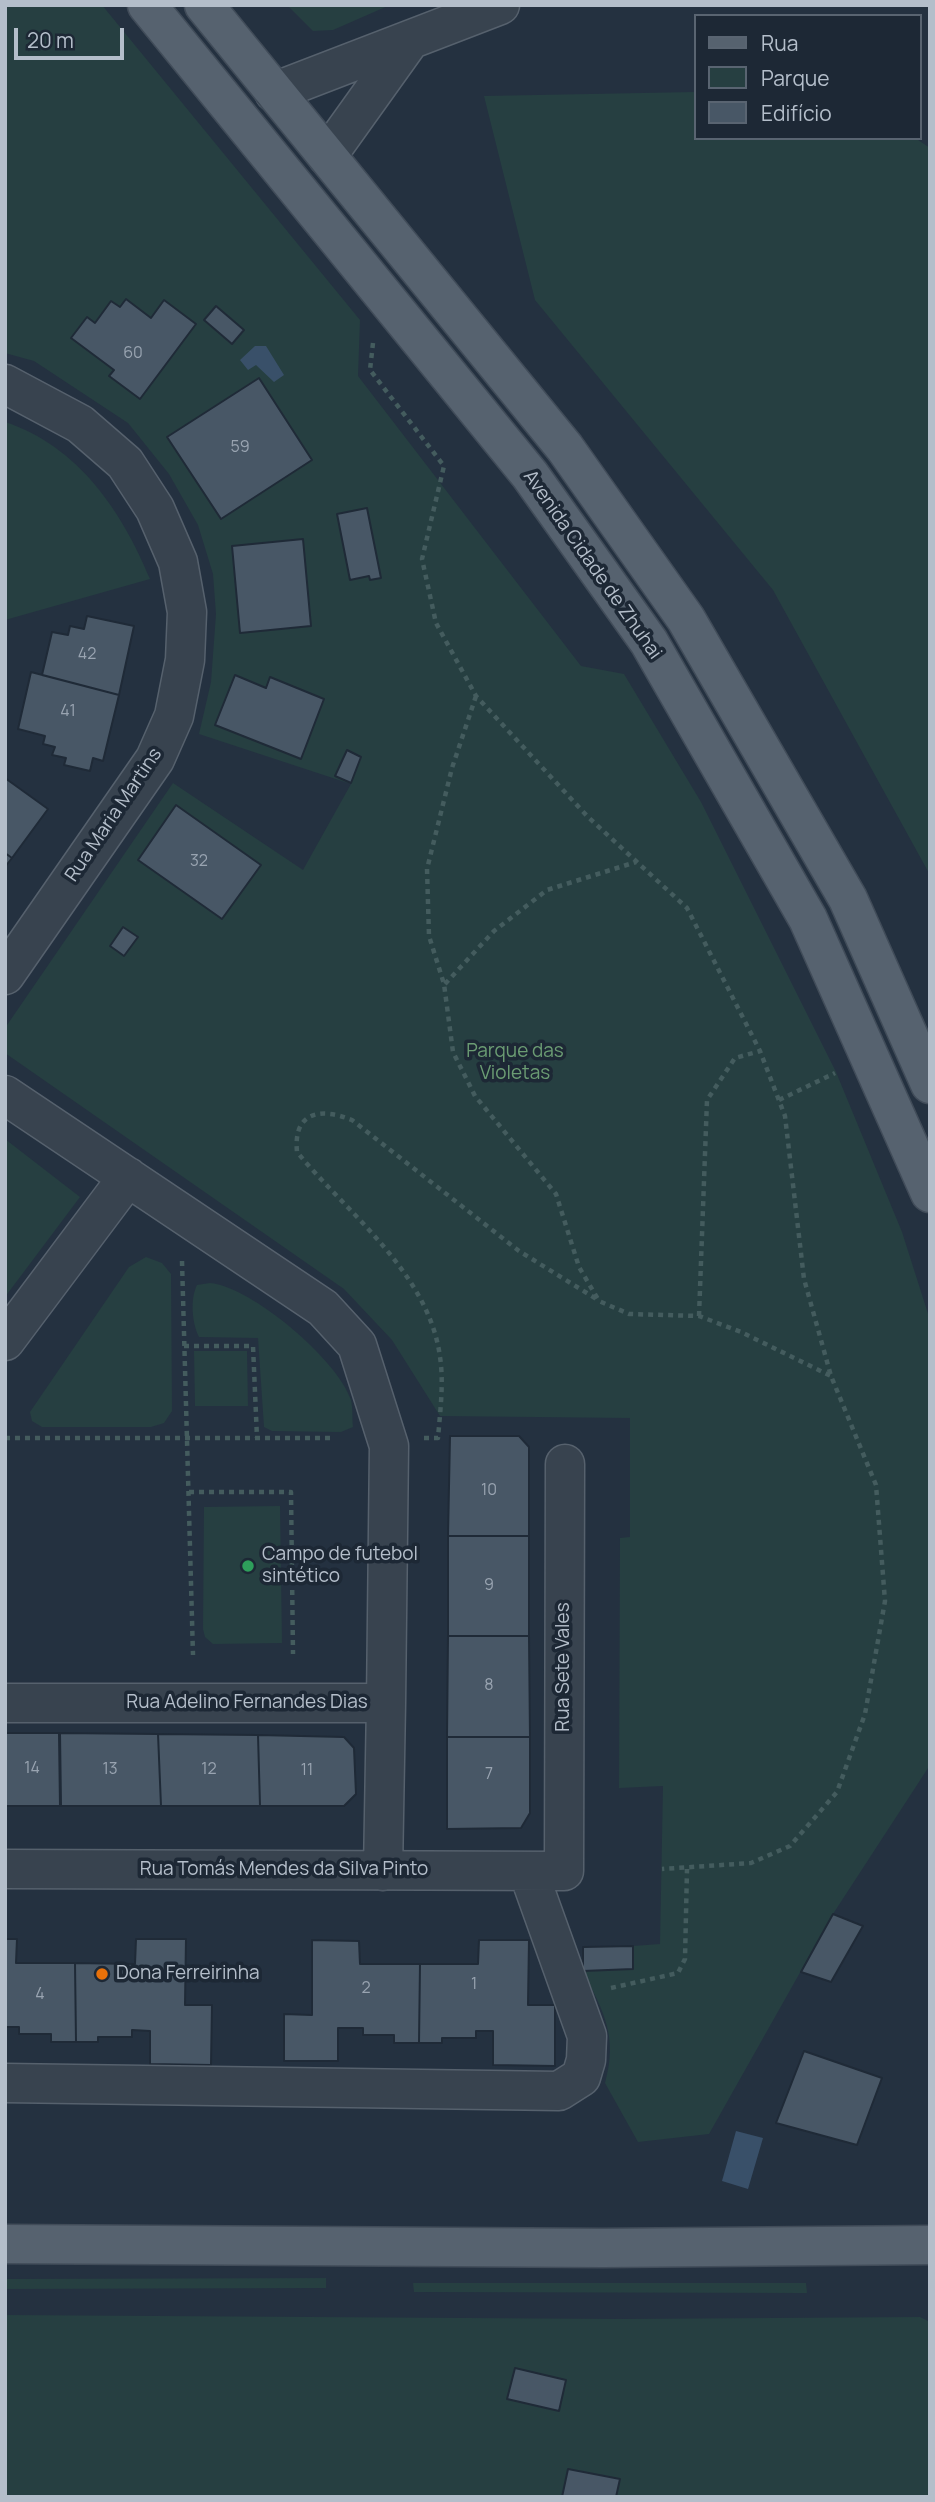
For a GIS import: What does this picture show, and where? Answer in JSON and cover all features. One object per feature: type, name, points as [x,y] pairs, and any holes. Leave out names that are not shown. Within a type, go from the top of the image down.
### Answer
[{"type":"main road","name":"Avenida Cidade de Zhuhai","points":[[147,5],[530,475],[649,642],[808,919],[930,1193]]},
{"type":"main road","points":[[204,5],[565,449],[686,619],[848,899],[930,1084]]},
{"type":"main road","points":[[5,2244],[589,2248],[930,2245]]},
{"type":"street","points":[[274,92],[499,5]]},
{"type":"street","points":[[327,156],[410,40]]},
{"type":"street","name":"Rua Maria Martins","points":[[5,384],[80,424],[125,463],[155,509],[178,562],[187,612],[185,660],[174,716],[155,759],[5,975]]},
{"type":"street","name":"Rua Adelino Fernandes Dias","points":[[5,1095],[323,1308],[357,1345],[388,1446],[386,1703],[5,1703]]},
{"type":"street","points":[[5,1341],[128,1177]]},
{"type":"street","name":"Rua Sete Vales","points":[[5,2083],[559,2091],[581,2077],[586,2060],[587,2036],[546,1871],[565,1464]]},
{"type":"street","points":[[383,1871],[386,1703]]},
{"type":"street","name":"Rua Tomás Mendes da Silva Pinto","points":[[5,1869],[546,1871]]},
{"type":"path","points":[[444,466],[422,559],[436,623],[476,696],[588,817],[687,908],[760,1051],[785,1116],[804,1279],[831,1376],[876,1485],[885,1601],[865,1714],[837,1792],[790,1846],[751,1863],[662,1869]]},
{"type":"path","points":[[476,696],[452,768],[427,869],[429,936],[444,984],[453,1052],[475,1096],[556,1194],[579,1266],[599,1301]]},
{"type":"path","points":[[444,984],[494,931],[547,890],[636,861]]},
{"type":"path","points":[[699,1316],[707,1100],[735,1058],[760,1051]]},
{"type":"path","points":[[779,1100],[836,1072]]},
{"type":"path","points":[[417,1438],[438,1438],[440,1357],[426,1310],[381,1241],[297,1152],[295,1133],[303,1121],[320,1113],[335,1114],[352,1120],[519,1251],[599,1301],[629,1314],[699,1316],[741,1332],[831,1376]]},
{"type":"path","points":[[182,1257],[193,1655]]},
{"type":"path","points":[[184,1346],[253,1346],[257,1438]]},
{"type":"path","points":[[5,1438],[334,1438]]},
{"type":"path","points":[[189,1492],[290,1492],[293,1654]]},
{"type":"green space","name":"Parque das Violetas","points":[[5,5],[102,5],[360,320],[358,376],[581,666],[624,674],[701,802],[836,1072],[902,1232],[930,1320],[930,1765],[833,1914],[709,2134],[638,2142],[605,2083],[610,2052],[607,2025],[583,1971],[633,1969],[633,1946],[660,1944],[663,1786],[619,1788],[620,1538],[630,1537],[630,1418],[440,1416],[392,1340],[344,1289],[5,1053],[5,1028],[173,783],[303,870],[351,784],[199,734],[211,682],[216,614],[213,574],[198,525],[169,474],[128,423],[34,361],[5,353]]},
{"type":"green space","points":[[287,5],[390,5],[333,30],[313,31]]},
{"type":"green space","points":[[694,92],[694,140],[918,140],[930,148],[930,875],[773,590],[535,300],[484,96]]},
{"type":"green space","points":[[5,422],[55,447],[76,464],[111,506],[126,529],[150,579],[5,620]]},
{"type":"green space","points":[[5,1139],[80,1197],[5,1297]]},
{"type":"green space","points":[[146,1257],[162,1263],[171,1274],[172,1411],[164,1423],[151,1427],[42,1427],[32,1421],[30,1412],[129,1267]]},
{"type":"green space","points":[[210,1283],[248,1297],[270,1311],[312,1346],[343,1384],[351,1400],[353,1427],[341,1432],[272,1431],[264,1427],[258,1338],[199,1337],[193,1318],[193,1297],[197,1285]]},
{"type":"green space","points":[[194,1351],[247,1351],[248,1406],[195,1406]]},
{"type":"green space","name":"Campo de futebol sintético","points":[[280,1506],[282,1643],[213,1644],[205,1637],[203,1629],[204,1507]]},
{"type":"green space","points":[[326,2278],[326,2288],[5,2289],[5,2279]]},
{"type":"green space","points":[[413,2283],[806,2283],[807,2293],[414,2292]]},
{"type":"green space","points":[[5,2315],[621,2319],[920,2317],[930,2322],[930,2497],[5,2497]]},
{"type":"water","points":[[255,346],[266,346],[284,375],[274,382],[256,365],[248,370],[240,360]]},
{"type":"water","points":[[736,2131],[763,2138],[748,2189],[722,2181]]},
{"type":"building","points":[[126,299],[151,318],[164,300],[196,324],[140,399],[109,376],[114,370],[71,338],[87,317],[95,323],[111,301],[120,307]]},
{"type":"building","points":[[216,306],[244,330],[232,344],[204,320]]},
{"type":"building","points":[[259,378],[312,460],[221,519],[167,437]]},
{"type":"building","points":[[367,508],[381,578],[370,580],[369,576],[350,580],[337,514]]},
{"type":"building","points":[[303,539],[311,626],[240,633],[232,546]]},
{"type":"building","points":[[87,616],[134,626],[119,695],[42,675],[52,632],[68,635],[70,626],[84,629]]},
{"type":"building","points":[[31,672],[119,695],[103,761],[93,758],[90,771],[64,765],[66,758],[52,755],[55,747],[43,744],[45,736],[18,729]]},
{"type":"building","points":[[235,675],[266,688],[270,677],[324,699],[301,759],[215,725]]},
{"type":"building","points":[[347,750],[361,757],[351,783],[335,776]]},
{"type":"building","points":[[5,778],[48,809],[12,858],[5,853]]},
{"type":"building","points":[[176,805],[261,865],[222,919],[138,860]]},
{"type":"building","points":[[5,853],[12,858],[5,867]]},
{"type":"building","points":[[123,927],[138,937],[124,956],[110,946]]},
{"type":"building","points":[[450,1436],[519,1436],[529,1447],[529,1536],[448,1536]]},
{"type":"building","points":[[448,1536],[529,1536],[529,1636],[448,1636]]},
{"type":"building","points":[[448,1636],[529,1636],[530,1737],[447,1737]]},
{"type":"building","points":[[5,1733],[59,1733],[60,1806],[5,1806]]},
{"type":"building","points":[[60,1733],[158,1734],[161,1806],[61,1806]]},
{"type":"building","points":[[158,1734],[258,1735],[260,1806],[161,1806]]},
{"type":"building","points":[[258,1735],[344,1737],[354,1748],[356,1794],[344,1806],[260,1806]]},
{"type":"building","points":[[447,1737],[530,1737],[530,1813],[521,1828],[447,1829]]},
{"type":"building","points":[[833,1914],[863,1926],[831,1982],[801,1972]]},
{"type":"building","points":[[5,1939],[17,1939],[16,1963],[75,1963],[76,2042],[51,2042],[51,2034],[19,2034],[19,2027],[5,2027]]},
{"type":"building","points":[[136,1939],[186,1939],[185,2005],[212,2005],[211,2065],[150,2064],[150,2031],[132,2030],[132,2037],[98,2037],[98,2042],[76,2042],[75,1963],[135,1964]]},
{"type":"building","points":[[312,1940],[359,1941],[360,1964],[420,1964],[419,2043],[394,2043],[394,2035],[363,2035],[363,2028],[338,2028],[338,2061],[284,2061],[284,2014],[312,2015]]},
{"type":"building","points":[[479,1940],[529,1940],[528,2005],[555,2005],[555,2066],[493,2065],[493,2031],[476,2031],[476,2038],[442,2038],[442,2043],[419,2043],[420,1964],[478,1964]]},
{"type":"building","points":[[633,1946],[633,1969],[583,1971],[583,1947]]},
{"type":"building","points":[[804,2051],[882,2078],[857,2145],[776,2123]]},
{"type":"building","points":[[515,2368],[566,2380],[559,2411],[507,2399]]},
{"type":"building","points":[[568,2469],[620,2479],[616,2497],[562,2497]]},
{"type":"place","name":"Campo de futebol sintético","points":[[248,1566]]},
{"type":"place","name":"Dona Ferreirinha","points":[[102,1974]]}]
